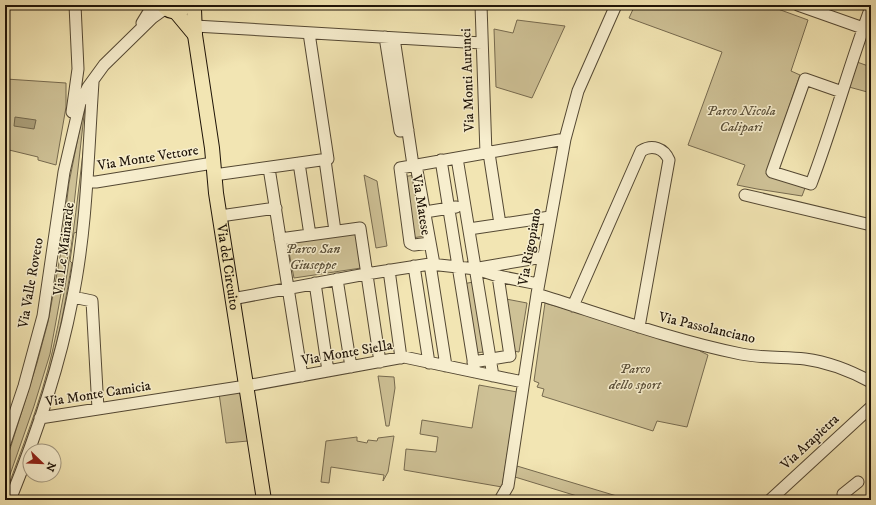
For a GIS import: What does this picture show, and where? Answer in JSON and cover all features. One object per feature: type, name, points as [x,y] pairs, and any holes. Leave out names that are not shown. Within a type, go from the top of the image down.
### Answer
[{"type":"main road","name":"Via del Circuito","points":[[192,5],[194,9],[195,30],[213,169],[264,500]]},
{"type":"main road","points":[[169,7],[195,30]]},
{"type":"street","name":"Via Valle Roveto","points":[[64,172],[63,162],[78,69],[75,5]]},
{"type":"street","name":"Via Monti Aurunci","points":[[482,5],[482,43],[487,153],[500,224]]},
{"type":"street","name":"Via Rigopiano","points":[[500,500],[508,486],[543,257],[565,139],[578,91],[616,5]]},
{"type":"street","points":[[798,5],[863,28]]},
{"type":"street","points":[[91,83],[104,65],[152,18],[169,7]]},
{"type":"street","points":[[842,92],[805,79],[772,172],[811,184],[871,7]]},
{"type":"street","points":[[195,30],[309,33],[482,43]]},
{"type":"street","points":[[309,33],[335,231]]},
{"type":"street","points":[[389,37],[415,165]]},
{"type":"street","name":"Via Valle Roveto","points":[[5,442],[24,386],[43,316],[64,172],[79,108],[91,83]]},
{"type":"street","name":"Via Le Mainarde","points":[[40,418],[64,337],[73,298],[81,243],[87,181],[91,83]]},
{"type":"street","name":"Via Matese","points":[[430,243],[414,245],[410,243],[400,168],[565,139]]},
{"type":"street","points":[[573,306],[641,151],[650,147],[658,148],[667,156],[669,160],[640,328]]},
{"type":"street","points":[[457,158],[493,376]]},
{"type":"street","points":[[213,169],[269,168],[326,159]]},
{"type":"street","name":"Via Matese","points":[[441,160],[458,266]]},
{"type":"street","points":[[299,163],[310,235]]},
{"type":"street","name":"Via Matese","points":[[415,165],[425,212],[432,264]]},
{"type":"street","points":[[269,168],[302,376]]},
{"type":"street","name":"Via Monte Vettore","points":[[87,181],[96,182],[213,169]]},
{"type":"street","points":[[745,195],[871,225]]},
{"type":"street","name":"Via Matese","points":[[425,212],[465,206]]},
{"type":"street","points":[[220,216],[276,208]]},
{"type":"street","points":[[469,229],[550,217]]},
{"type":"street","points":[[280,239],[360,228],[380,362]]},
{"type":"street","name":"Via Passolanciano","points":[[476,269],[543,257]]},
{"type":"street","points":[[432,264],[446,366]]},
{"type":"street","name":"Via Passolanciano","points":[[232,299],[414,266],[432,264],[458,266],[476,269],[538,289],[573,306],[640,328],[743,354],[806,359],[850,371],[871,382]]},
{"type":"street","points":[[414,266],[429,363]]},
{"type":"street","points":[[458,266],[474,367],[490,359],[510,356],[498,276]]},
{"type":"street","points":[[389,270],[401,358]]},
{"type":"street","points":[[337,279],[351,367]]},
{"type":"street","points":[[315,283],[328,371]]},
{"type":"street","points":[[73,298],[92,300],[98,409]]},
{"type":"street","name":"Via Monte Siella","points":[[246,386],[404,357],[446,366],[474,367],[493,376],[523,382]]},
{"type":"street","name":"Via Monte Camicia","points":[[10,500],[22,471],[40,418],[246,386]]},
{"type":"street","name":"Via Arapietra","points":[[770,500],[871,407]]},
{"type":"street","points":[[848,500],[843,494],[858,482]]},
{"type":"green space","name":"Parco Nicola Calipari","points":[[635,5],[767,5],[808,20],[791,71],[800,75],[766,174],[805,188],[802,196],[737,185],[745,165],[688,145],[722,52],[629,18]]},
{"type":"green space","points":[[517,20],[565,26],[532,98],[496,87],[494,29],[513,33]]},
{"type":"green space","points":[[857,62],[871,67],[871,93],[849,87]]},
{"type":"green space","points":[[6,79],[66,83],[66,107],[56,165],[38,160],[38,157],[5,149]]},
{"type":"green space","points":[[86,97],[69,250],[50,354],[34,406],[5,489],[5,465],[37,363],[48,322],[60,257],[69,183]]},
{"type":"green space","points":[[86,127],[85,164],[77,232],[74,233],[70,261],[72,263],[63,312],[47,379],[26,443],[24,443],[48,371],[68,269]]},
{"type":"green space","points":[[364,175],[377,181],[387,246],[376,248]]},
{"type":"green space","points":[[415,175],[425,236],[412,238],[402,177]]},
{"type":"green space","name":"Parco San Giuseppe","points":[[356,231],[361,268],[294,278],[287,242]]},
{"type":"green space","points":[[473,282],[484,352],[474,353],[463,284]]},
{"type":"green space","points":[[506,299],[527,303],[519,352],[513,351]]},
{"type":"green space","name":"Parco dello sport","points":[[545,303],[697,347],[700,351],[708,355],[687,427],[657,421],[653,431],[542,396],[544,389],[537,387],[539,383],[534,381]]},
{"type":"green space","points":[[378,376],[394,377],[395,388],[389,426],[386,426]]},
{"type":"green space","points":[[479,385],[517,392],[502,487],[404,470],[406,449],[436,452],[438,437],[420,434],[422,420],[472,428]]},
{"type":"green space","points":[[241,390],[248,441],[226,443],[219,393]]},
{"type":"green space","points":[[394,436],[388,472],[383,481],[384,475],[331,467],[329,483],[321,482],[326,441],[357,437],[357,441],[367,443],[368,440],[377,441],[378,438]]},
{"type":"green space","points":[[22,448],[22,453],[5,500],[5,495]]},
{"type":"green space","points":[[517,466],[630,500],[590,500],[515,477]]},
{"type":"shaded area","points":[[15,117],[36,120],[34,129],[14,126]]}]
